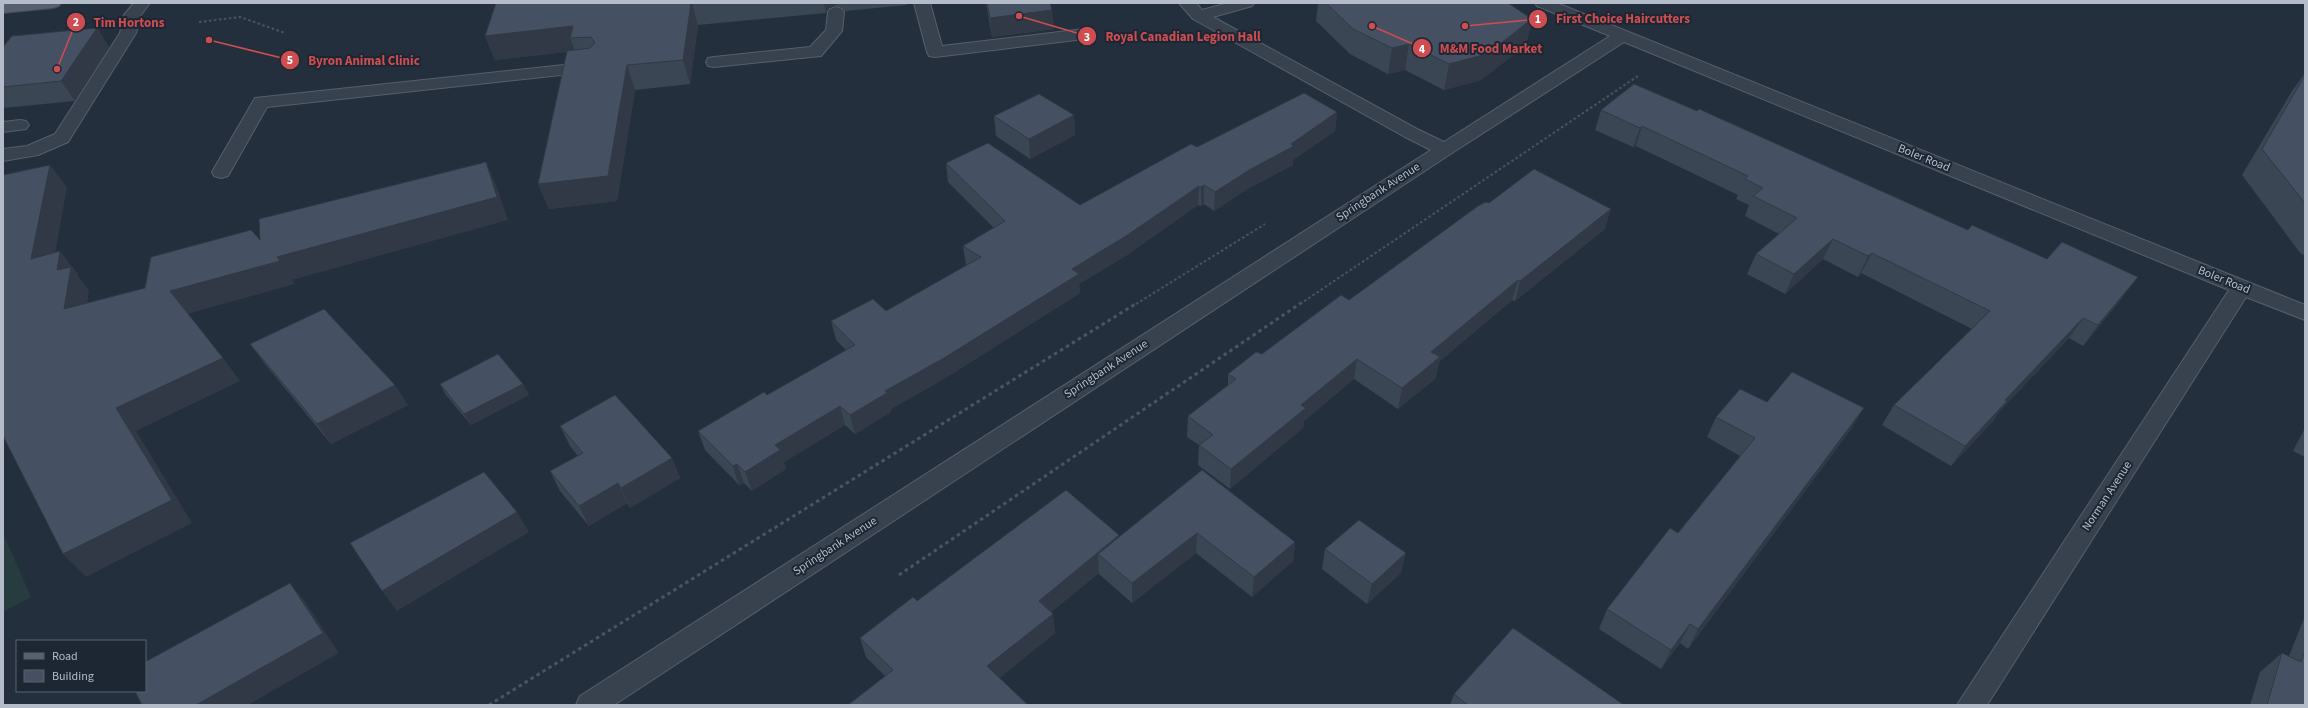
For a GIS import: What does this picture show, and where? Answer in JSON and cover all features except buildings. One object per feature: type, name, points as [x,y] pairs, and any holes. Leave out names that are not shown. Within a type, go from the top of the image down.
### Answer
[{"type":"main road","points":[[3,8],[53,3]]},
{"type":"street","points":[[3,155],[31,151],[62,138],[128,32],[132,15],[142,3]]},
{"type":"street","points":[[922,3],[935,52],[1084,34]]},
{"type":"street","points":[[1187,3],[1199,16],[1411,133],[1445,149]]},
{"type":"street","points":[[1199,16],[1246,3]]},
{"type":"street","name":"Boler Road","points":[[1543,3],[2305,313]]},
{"type":"street","points":[[714,62],[815,52],[834,31],[836,12]]},
{"type":"street","name":"Springbank Avenue","points":[[590,705],[1445,149],[1624,35]]},
{"type":"street","points":[[221,172],[261,102],[593,66]]},
{"type":"street","name":"Norman Avenue","points":[[1971,705],[2242,287]]},
{"type":"path","points":[[199,22],[240,17],[285,33]]},
{"type":"path","points":[[899,575],[1644,72]]},
{"type":"path","points":[[489,705],[1271,220]]},
{"type":"green space","points":[[3,533],[31,597],[3,612]]},
{"type":"place","name":"Royal Canadian Legion Hall","points":[[1019,16]]},
{"type":"place","name":"M&M Food Market","points":[[1372,26]]},
{"type":"place","name":"First Choice Haircutters","points":[[1465,26]]},
{"type":"place","name":"Byron Animal Clinic","points":[[209,40]]},
{"type":"place","name":"Tim Hortons","points":[[57,69]]}]
